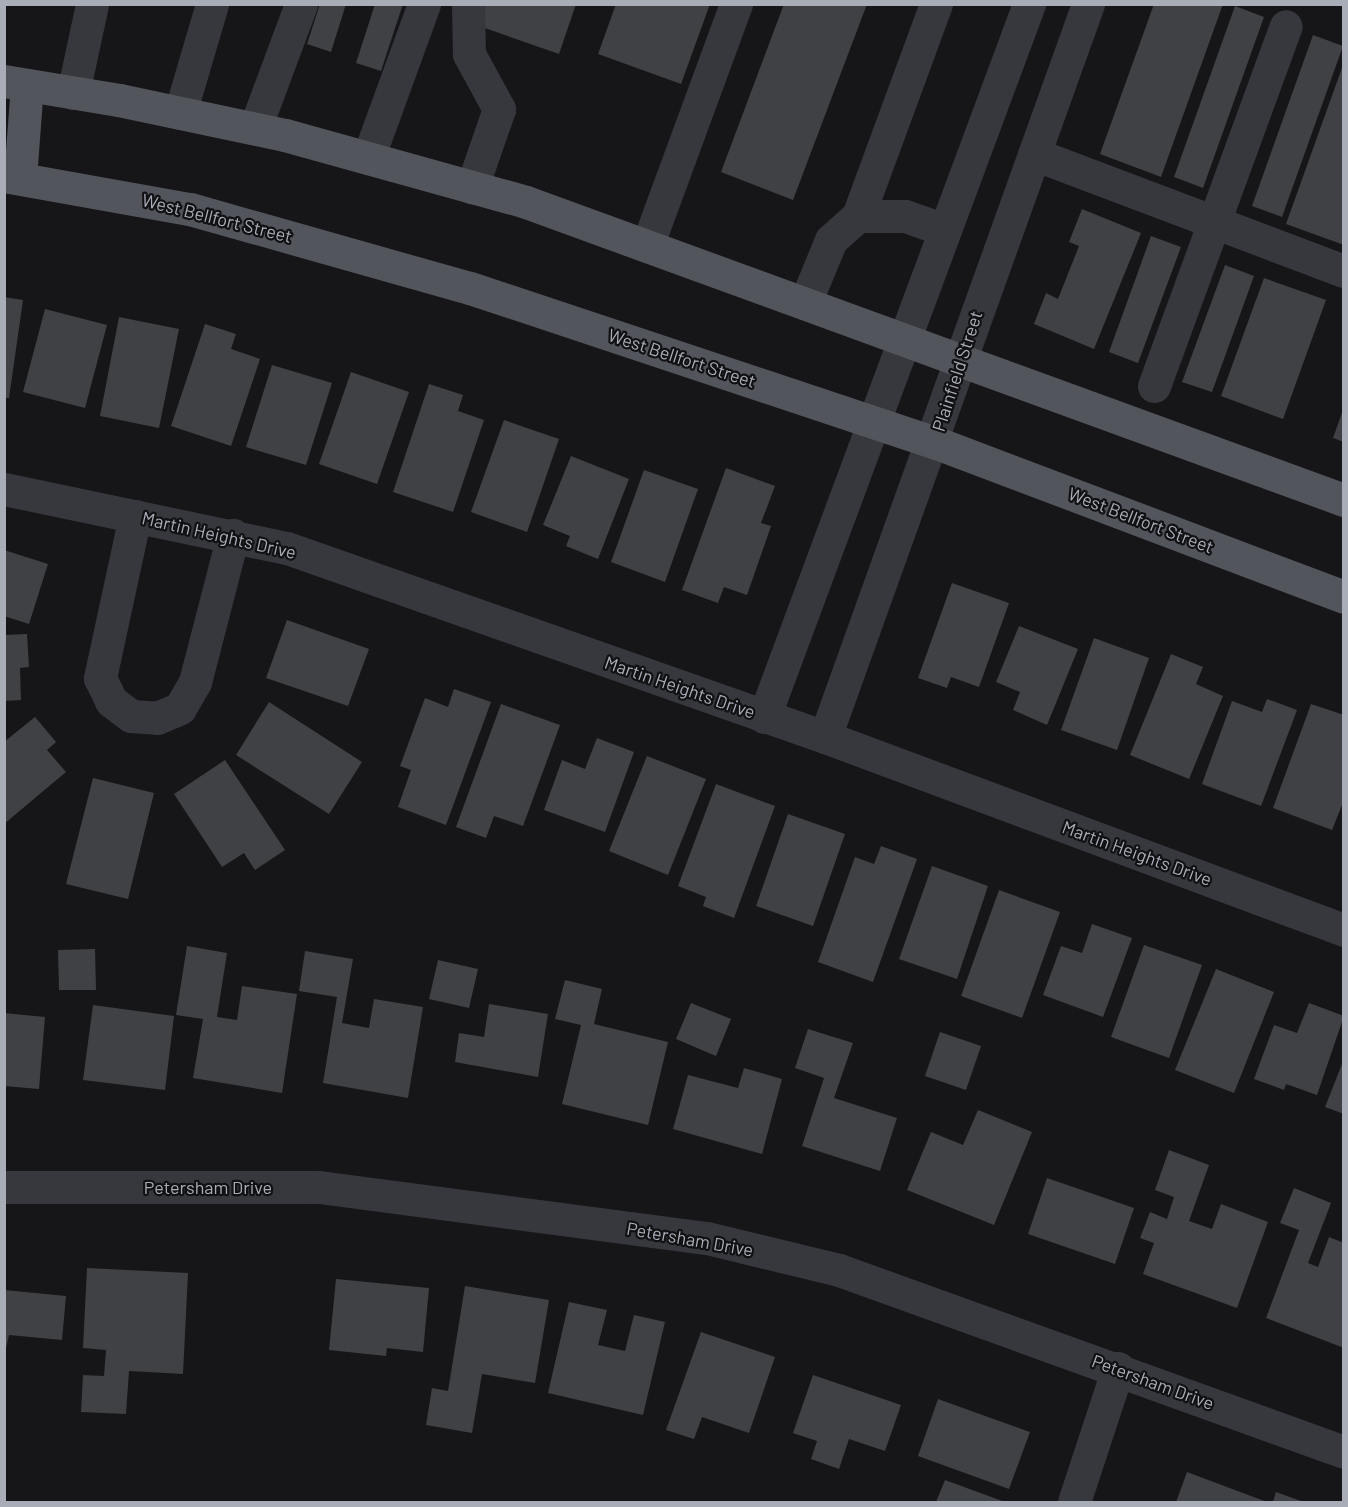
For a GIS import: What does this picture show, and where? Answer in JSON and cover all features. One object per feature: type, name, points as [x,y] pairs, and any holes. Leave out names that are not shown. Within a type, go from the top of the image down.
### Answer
[{"type":"main road","points":[[12,177],[16,83],[255,129],[526,202],[960,358],[1344,500]]},
{"type":"main road","name":"West Bellfort Street","points":[[12,177],[190,209],[275,231],[470,288],[934,442],[1344,597]]},
{"type":"street","points":[[73,93],[92,4]]},
{"type":"street","points":[[180,113],[212,4]]},
{"type":"street","points":[[255,129],[302,4]]},
{"type":"street","points":[[368,158],[424,4]]},
{"type":"street","points":[[468,4],[470,54],[499,110],[472,187]]},
{"type":"street","points":[[647,246],[736,4]]},
{"type":"street","points":[[805,303],[831,240],[858,216],[936,4]]},
{"type":"street","points":[[764,717],[1029,4]]},
{"type":"street","name":"Plainfield Street","points":[[825,737],[934,442],[960,358],[1088,4]]},
{"type":"street","points":[[1154,386],[1286,26]]},
{"type":"street","points":[[1034,154],[1344,271]]},
{"type":"street","points":[[858,216],[905,216],[945,230]]},
{"type":"street","name":"Martin Heights Drive","points":[[4,489],[287,548],[825,737],[1344,930]]},
{"type":"street","points":[[135,516],[100,678],[111,701],[131,716],[157,718],[180,708],[195,682],[233,535]]},
{"type":"street","name":"Petersham Drive","points":[[4,1187],[319,1187],[707,1238],[839,1270],[1118,1368],[1344,1452]]},
{"type":"street","points":[[1074,1503],[1118,1368]]},
{"type":"building","points":[[320,4],[346,4],[331,52],[307,44]]},
{"type":"building","points":[[375,4],[403,4],[381,71],[356,63]]},
{"type":"building","points":[[486,4],[576,4],[559,54],[479,26]]},
{"type":"building","points":[[616,4],[710,4],[681,84],[598,54]]},
{"type":"building","points":[[784,4],[867,4],[793,200],[721,172]]},
{"type":"building","points":[[1154,4],[1223,4],[1161,177],[1100,154]]},
{"type":"building","points":[[1235,6],[1264,17],[1203,188],[1174,177]]},
{"type":"building","points":[[1313,35],[1343,46],[1282,217],[1252,206]]},
{"type":"building","points":[[1344,66],[1344,245],[1286,224]]},
{"type":"building","points":[[1082,209],[1141,233],[1094,349],[1034,324],[1046,293],[1058,299],[1079,246],[1069,242]]},
{"type":"building","points":[[1151,236],[1181,247],[1138,363],[1109,352]]},
{"type":"building","points":[[1225,265],[1254,276],[1212,392],[1182,382]]},
{"type":"building","points":[[1264,278],[1326,300],[1283,419],[1221,396]]},
{"type":"building","points":[[4,297],[23,300],[9,398],[4,398]]},
{"type":"building","points":[[45,309],[107,325],[85,408],[23,392]]},
{"type":"building","points":[[119,317],[179,329],[159,428],[100,416]]},
{"type":"building","points":[[205,324],[236,334],[231,349],[260,359],[231,446],[171,426]]},
{"type":"building","points":[[272,365],[332,383],[306,465],[246,447]]},
{"type":"building","points":[[351,372],[409,392],[377,484],[319,464]]},
{"type":"building","points":[[429,384],[463,395],[458,411],[484,420],[453,512],[393,492]]},
{"type":"building","points":[[1344,410],[1344,442],[1333,438]]},
{"type":"building","points":[[504,420],[559,439],[527,532],[471,512]]},
{"type":"building","points":[[571,456],[629,479],[598,559],[566,546],[570,536],[543,525]]},
{"type":"building","points":[[726,468],[775,486],[761,523],[771,526],[747,595],[724,587],[718,603],[682,590]]},
{"type":"building","points":[[644,470],[698,489],[665,582],[611,562]]},
{"type":"building","points":[[4,550],[48,564],[29,624],[4,616]]},
{"type":"building","points":[[952,583],[1009,603],[979,687],[951,677],[947,688],[918,678]]},
{"type":"building","points":[[287,620],[369,649],[348,706],[266,678]]},
{"type":"building","points":[[1019,626],[1078,649],[1047,725],[1013,710],[1020,692],[996,682]]},
{"type":"building","points":[[27,634],[29,667],[20,668],[21,700],[4,701],[4,635]]},
{"type":"building","points":[[1094,638],[1149,658],[1117,750],[1061,730]]},
{"type":"building","points":[[1171,654],[1203,667],[1196,684],[1223,696],[1189,779],[1130,755]]},
{"type":"building","points":[[454,689],[491,702],[446,825],[398,807],[411,770],[400,766],[425,698],[448,707]]},
{"type":"building","points":[[1267,699],[1297,710],[1261,806],[1202,784],[1232,701],[1262,712]]},
{"type":"building","points":[[269,702],[362,762],[329,814],[236,755]]},
{"type":"building","points":[[501,704],[560,725],[523,826],[494,816],[486,838],[456,827]]},
{"type":"building","points":[[1311,704],[1344,715],[1344,800],[1332,830],[1273,808]]},
{"type":"building","points":[[35,717],[56,742],[47,750],[66,772],[4,824],[4,742]]},
{"type":"building","points":[[597,738],[634,752],[605,832],[544,810],[562,760],[585,769]]},
{"type":"building","points":[[647,756],[706,779],[668,875],[609,851]]},
{"type":"building","points":[[225,760],[285,850],[255,870],[244,853],[222,867],[174,794]]},
{"type":"building","points":[[93,778],[154,793],[128,899],[66,884]]},
{"type":"building","points":[[716,784],[775,806],[734,918],[703,906],[706,897],[678,886]]},
{"type":"building","points":[[788,814],[845,834],[813,926],[756,906]]},
{"type":"building","points":[[881,846],[917,859],[873,982],[818,962],[855,857],[874,864]]},
{"type":"building","points":[[932,866],[988,886],[957,979],[899,959]]},
{"type":"building","points":[[999,890],[1060,912],[1022,1018],[961,996]]},
{"type":"building","points":[[1092,924],[1132,938],[1103,1017],[1043,995],[1061,946],[1082,953]]},
{"type":"building","points":[[1144,945],[1202,965],[1169,1058],[1111,1037]]},
{"type":"building","points":[[187,946],[227,953],[217,1017],[237,1020],[242,986],[297,994],[282,1093],[193,1078],[203,1019],[176,1015]]},
{"type":"building","points":[[95,949],[96,990],[59,990],[58,950]]},
{"type":"building","points":[[305,951],[353,959],[342,1023],[369,1028],[374,999],[423,1007],[408,1098],[323,1083],[337,997],[299,991]]},
{"type":"building","points":[[438,960],[478,969],[469,1008],[429,999]]},
{"type":"building","points":[[1216,969],[1274,992],[1234,1093],[1175,1070]]},
{"type":"building","points":[[565,980],[602,989],[594,1024],[668,1042],[648,1125],[562,1104],[581,1025],[555,1019]]},
{"type":"building","points":[[691,1003],[731,1019],[716,1056],[676,1039]]},
{"type":"building","points":[[1309,1003],[1344,1016],[1317,1095],[1286,1084],[1284,1090],[1254,1079],[1274,1025],[1297,1033]]},
{"type":"building","points":[[489,1004],[548,1014],[538,1077],[455,1062],[459,1033],[484,1037]]},
{"type":"building","points":[[93,1005],[174,1016],[165,1090],[83,1080]]},
{"type":"building","points":[[4,1013],[45,1017],[39,1089],[4,1086]]},
{"type":"building","points":[[808,1029],[853,1043],[834,1098],[897,1118],[880,1171],[802,1146],[824,1078],[795,1068]]},
{"type":"building","points":[[940,1032],[981,1046],[966,1090],[925,1076]]},
{"type":"building","points":[[1344,1059],[1344,1114],[1325,1107]]},
{"type":"building","points":[[744,1068],[782,1079],[762,1154],[673,1129],[688,1075],[738,1088]]},
{"type":"building","points":[[978,1110],[1032,1132],[994,1225],[907,1190],[931,1132],[963,1145]]},
{"type":"building","points":[[1169,1150],[1209,1165],[1189,1221],[1212,1229],[1221,1204],[1268,1222],[1237,1308],[1143,1274],[1154,1243],[1140,1238],[1150,1212],[1167,1219],[1174,1197],[1155,1190]]},
{"type":"building","points":[[1047,1178],[1134,1208],[1115,1264],[1028,1234]]},
{"type":"building","points":[[1294,1188],[1331,1203],[1308,1263],[1318,1267],[1329,1237],[1344,1243],[1344,1348],[1266,1318],[1299,1230],[1280,1223]]},
{"type":"building","points":[[87,1268],[188,1273],[183,1374],[129,1371],[126,1414],[81,1412],[83,1375],[104,1376],[106,1350],[83,1348]]},
{"type":"building","points":[[336,1279],[429,1288],[423,1352],[387,1348],[386,1356],[329,1350]]},
{"type":"building","points":[[465,1286],[549,1300],[535,1383],[482,1374],[472,1433],[426,1425],[432,1388],[448,1391]]},
{"type":"building","points":[[4,1290],[66,1296],[62,1340],[9,1335],[4,1357]]},
{"type":"building","points":[[569,1302],[607,1310],[598,1345],[625,1351],[634,1315],[665,1322],[643,1415],[548,1393]]},
{"type":"building","points":[[701,1332],[775,1357],[749,1433],[702,1417],[694,1439],[666,1430]]},
{"type":"building","points":[[813,1375],[901,1405],[885,1451],[849,1439],[839,1469],[811,1459],[817,1441],[793,1433]]},
{"type":"building","points":[[938,1399],[1030,1432],[1009,1489],[918,1456]]},
{"type":"building","points":[[1187,1472],[1267,1502],[1176,1502]]},
{"type":"building","points":[[945,1480],[1005,1502],[936,1502]]},
{"type":"building","points":[[1276,1492],[1304,1502],[1273,1502]]}]
